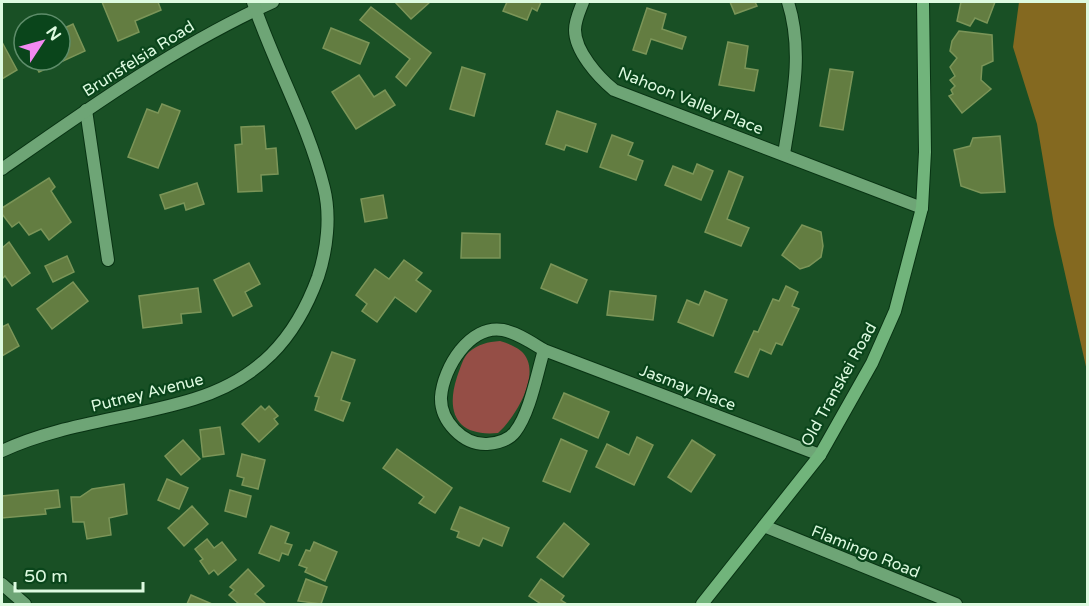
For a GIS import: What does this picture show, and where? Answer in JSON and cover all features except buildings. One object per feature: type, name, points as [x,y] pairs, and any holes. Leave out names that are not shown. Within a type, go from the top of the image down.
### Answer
[{"type":"main road","name":"Old Transkei Road","points":[[702,604],[820,455],[872,363],[891,320],[922,208],[925,152],[923,2]]},
{"type":"street","name":"Brunsfelsia Road","points":[[2,169],[162,60],[254,5],[273,2]]},
{"type":"street","name":"Nahoon Valley Place","points":[[583,2],[576,24],[577,42],[594,69],[614,90],[922,208]]},
{"type":"street","name":"Nahoon Valley Place","points":[[783,154],[798,50],[796,26],[788,2]]},
{"type":"street","name":"Putney Avenue","points":[[2,451],[53,432],[194,399],[226,387],[250,373],[285,342],[303,314],[322,264],[326,246],[325,190],[306,131],[254,5]]},
{"type":"street","name":"Brunsfelsia Road","points":[[86,110],[108,260]]},
{"type":"street","name":"Jasmay Place","points":[[544,350],[520,424],[510,438],[495,443],[478,444],[456,432],[445,416],[441,398],[447,374],[466,344],[485,331],[503,330],[544,350],[820,455]]},
{"type":"street","name":"Flamingo Road","points":[[764,526],[956,604]]},
{"type":"street","points":[[2,584],[25,604]]},
{"type":"shaded area","points":[[1019,2],[1087,2],[1087,371],[1054,225],[1037,124],[1013,47]]},
{"type":"shaded area","points":[[500,341],[521,351],[530,370],[528,382],[519,406],[498,433],[473,431],[464,427],[454,412],[454,390],[457,377],[463,360],[469,352],[483,344]]}]
